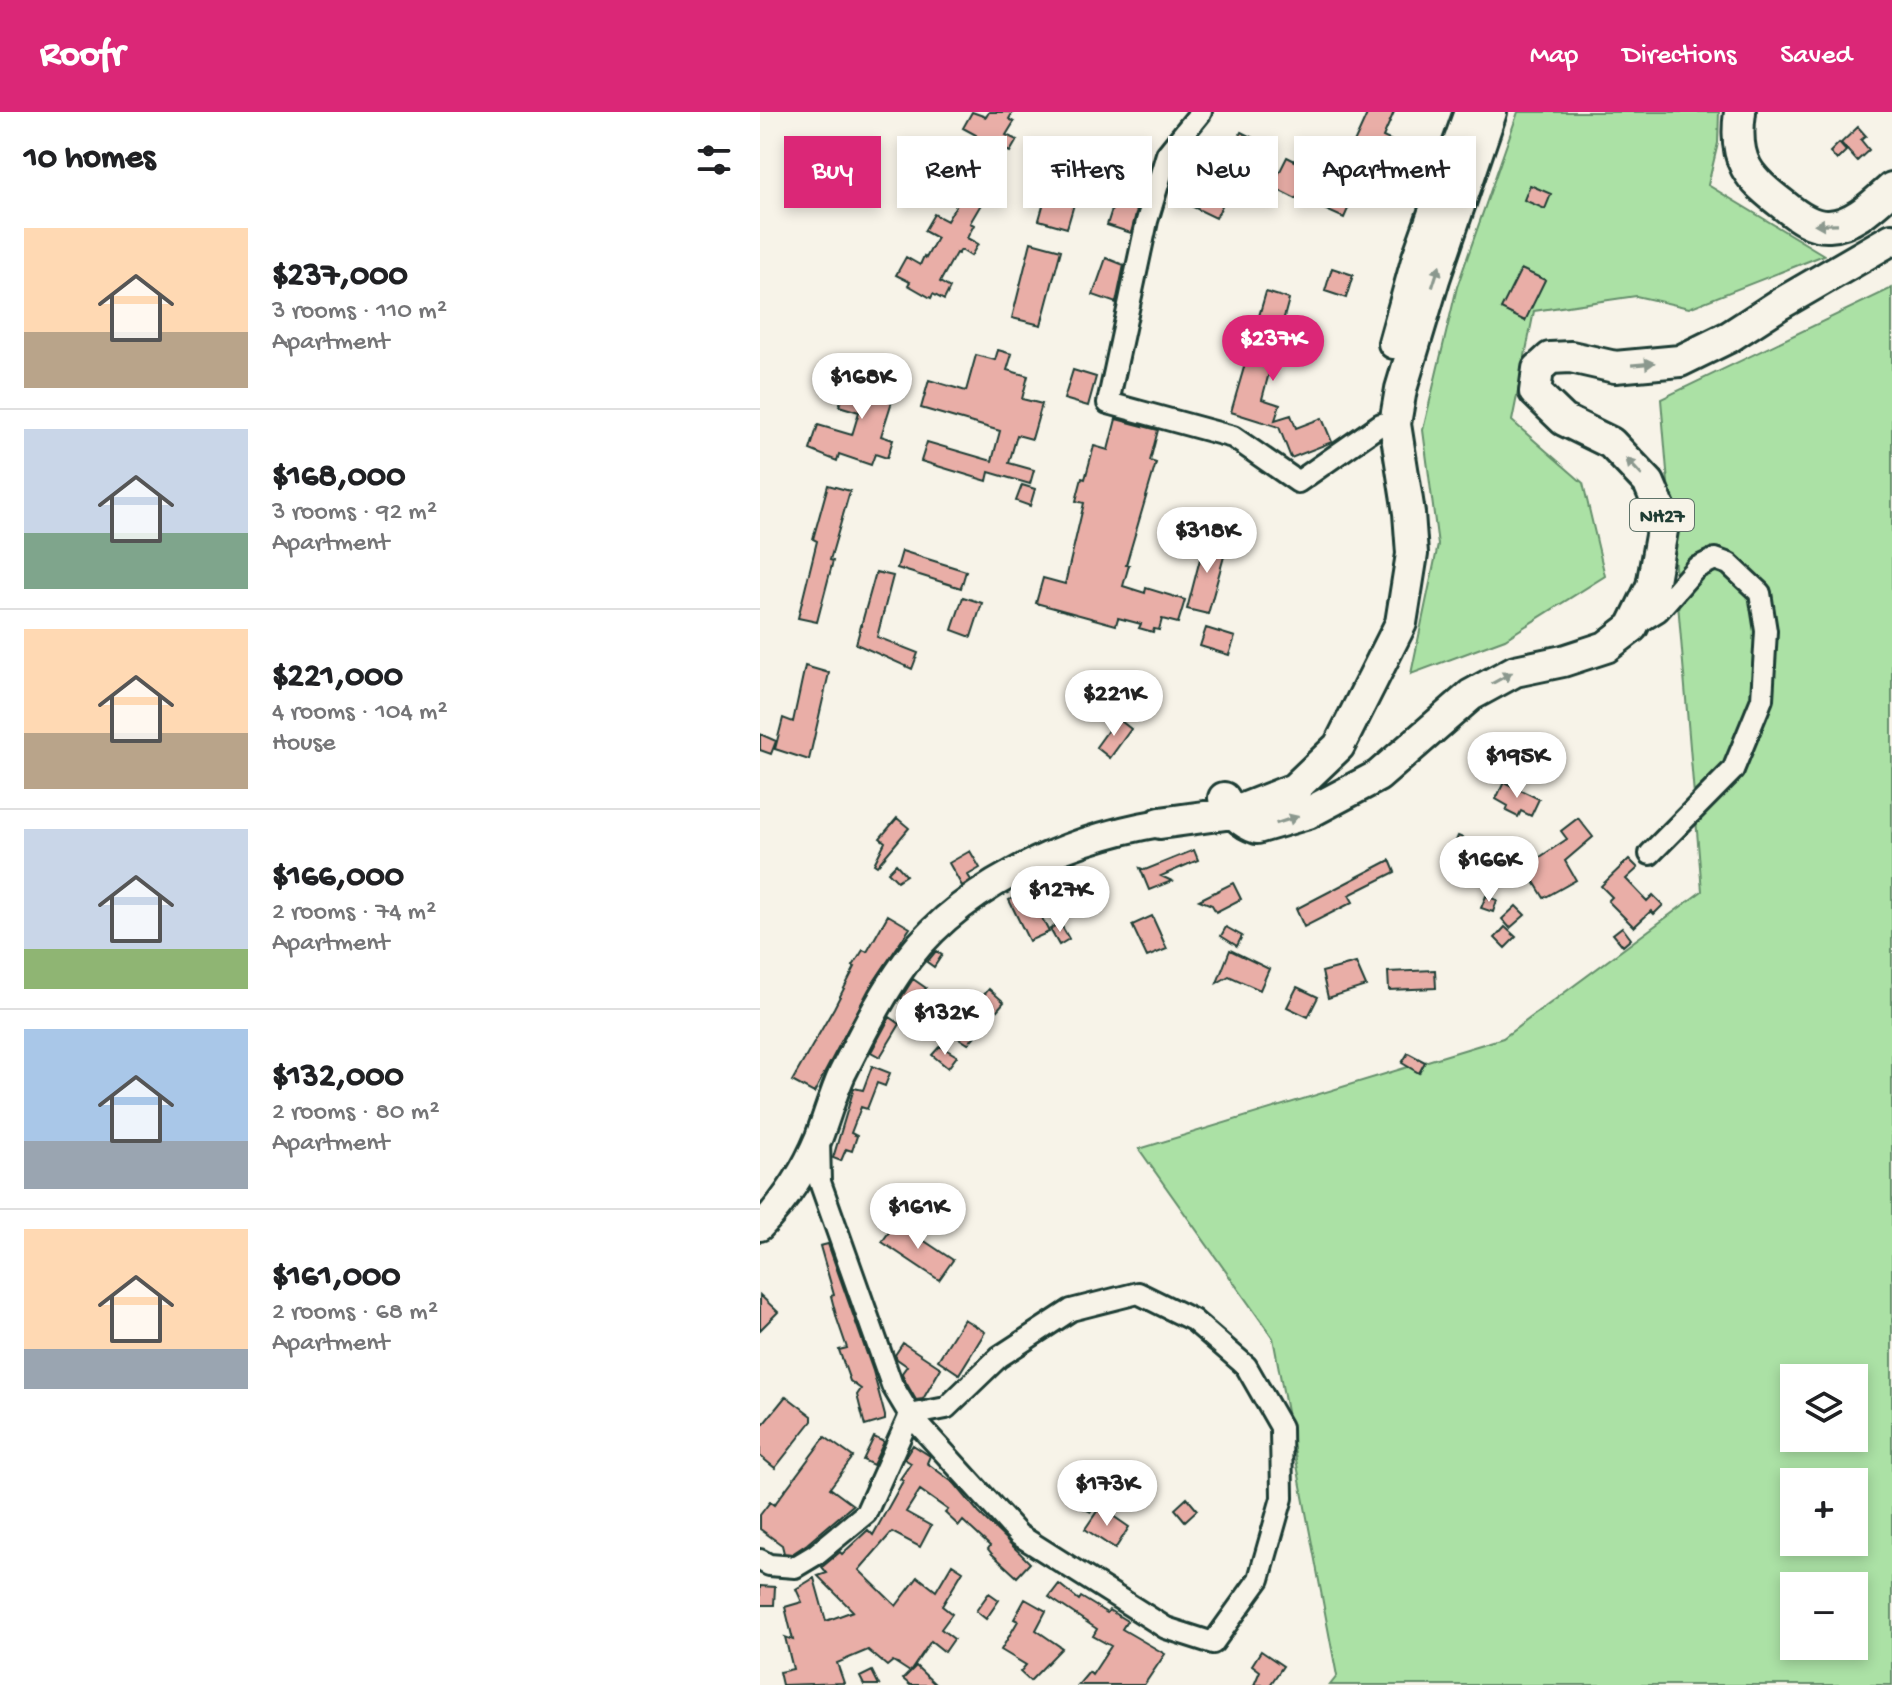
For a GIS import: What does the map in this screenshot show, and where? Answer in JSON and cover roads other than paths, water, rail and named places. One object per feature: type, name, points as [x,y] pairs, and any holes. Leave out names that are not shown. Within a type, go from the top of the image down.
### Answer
[{"type":"highway","name":"NH27","points":[[1228,806],[1283,773],[1324,734],[1383,617],[1393,553],[1381,424],[1392,386],[1418,257],[1470,112]]},
{"type":"highway","name":"NH27","points":[[1160,823],[1294,789],[1339,746],[1401,623],[1412,554],[1392,386],[1434,279],[1491,112]]},
{"type":"highway","points":[[1740,112],[1740,151],[1748,173],[1760,188],[1795,215],[1815,225],[1831,227],[1848,221],[1869,209],[1892,188]]},
{"type":"highway","name":"NH27","points":[[1228,806],[1249,826],[1257,828],[1308,813],[1378,776],[1471,695],[1515,671],[1563,661],[1606,647],[1632,627],[1652,586],[1664,519],[1649,483],[1611,443],[1564,420],[1535,392],[1538,369],[1550,358],[1571,357],[1615,367],[1680,361],[1729,337],[1892,239]]},
{"type":"main road","points":[[760,1227],[785,1202],[819,1137],[841,1076],[899,971],[930,936],[986,888],[1027,864],[1129,828],[1160,823]]},
{"type":"street","points":[[1201,112],[1167,154],[1147,221],[1108,403],[1233,437],[1298,482],[1381,424]]},
{"type":"street","points":[[1632,627],[1658,611],[1696,568],[1715,559],[1729,564],[1760,593],[1766,631],[1762,699],[1733,770],[1650,854]]},
{"type":"street","points":[[819,1137],[820,1182],[892,1385],[910,1415],[1019,1535],[1166,1628],[1213,1643],[1259,1579],[1282,1498],[1281,1427],[1246,1366],[1193,1320],[1138,1293],[1071,1310],[999,1357],[946,1408],[910,1415]]},
{"type":"street","points":[[760,1560],[769,1565],[795,1567],[815,1555],[866,1513],[910,1415]]}]
